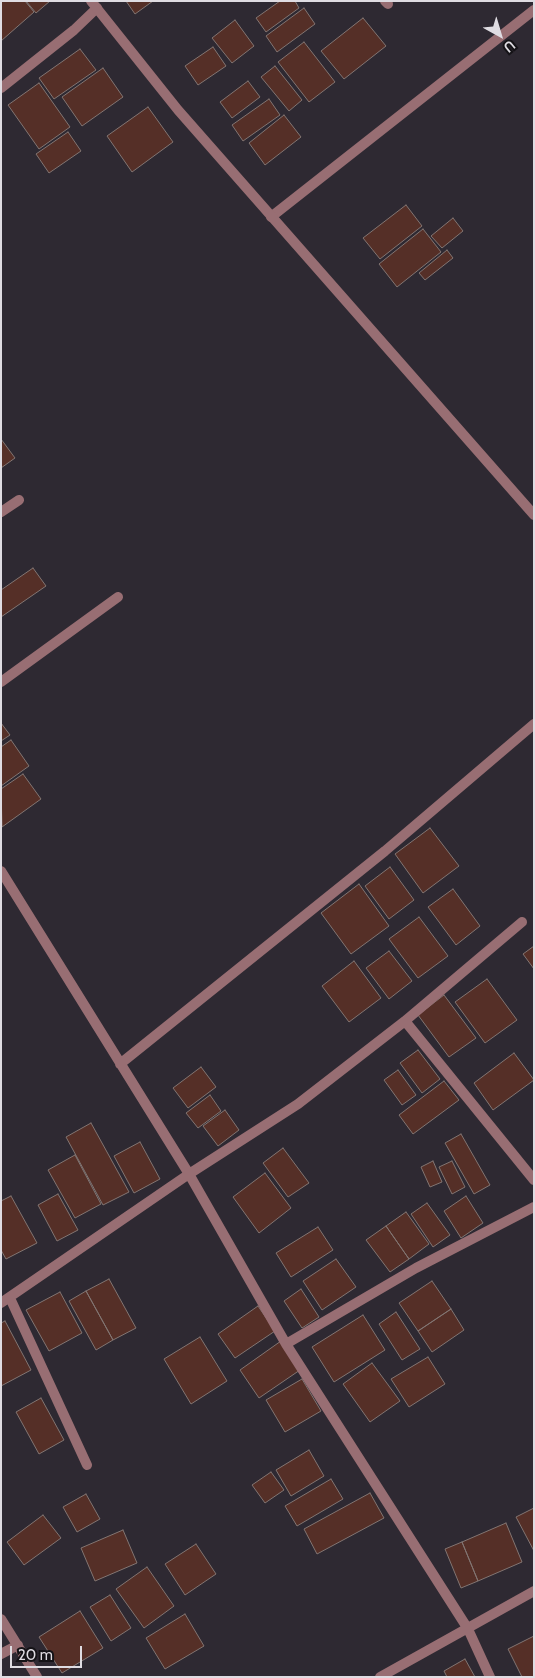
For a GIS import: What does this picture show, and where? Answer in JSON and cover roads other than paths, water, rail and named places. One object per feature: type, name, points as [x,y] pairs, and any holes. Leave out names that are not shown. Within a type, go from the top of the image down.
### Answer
[{"type":"street","points":[[1,88],[74,30],[94,5],[178,110],[534,515]]},
{"type":"street","points":[[271,217],[534,10]]},
{"type":"street","points":[[1,512],[19,500]]},
{"type":"street","points":[[1,682],[118,597]]},
{"type":"street","points":[[120,1064],[385,851],[534,724]]},
{"type":"street","points":[[1,871],[189,1174],[286,1344],[468,1629],[490,1677]]},
{"type":"street","points":[[87,1465],[6,1301],[189,1174],[298,1104],[405,1021],[522,922]]},
{"type":"street","points":[[405,1021],[534,1180]]},
{"type":"street","points":[[286,1344],[416,1268],[534,1207]]},
{"type":"street","points":[[380,1677],[534,1591]]},
{"type":"street","points":[[1,1619],[37,1677]]},
{"type":"street","points":[[1,1654],[18,1645]]}]
